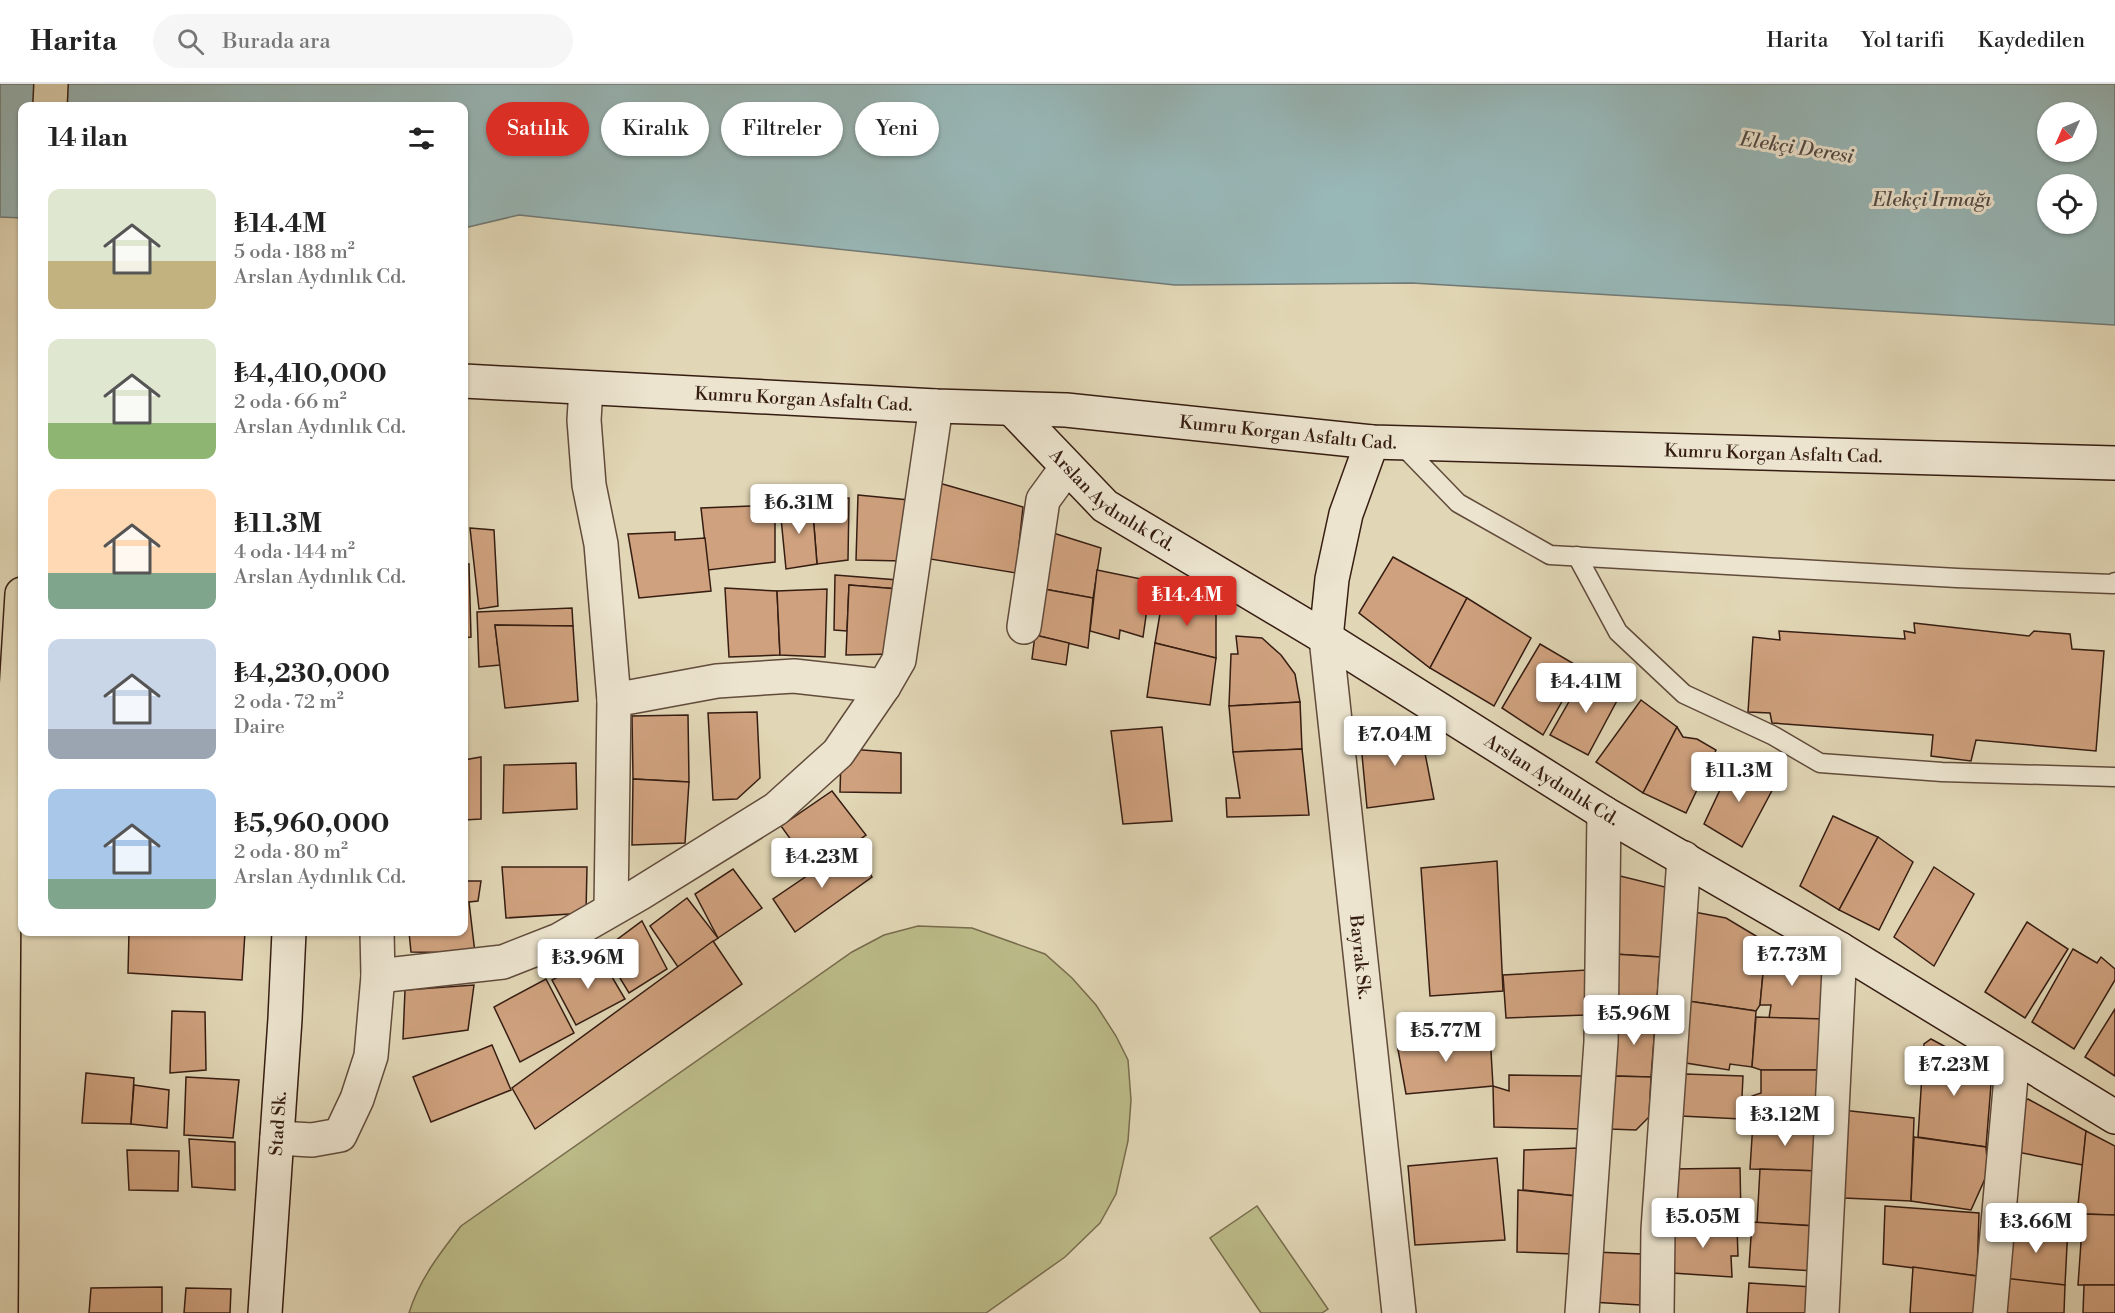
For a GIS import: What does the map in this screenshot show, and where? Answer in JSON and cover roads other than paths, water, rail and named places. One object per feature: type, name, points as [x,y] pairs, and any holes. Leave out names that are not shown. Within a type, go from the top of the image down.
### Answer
[{"type":"highway","points":[[50,102],[51,84]]},
{"type":"highway","points":[[1,1313],[4,888],[18,659]]},
{"type":"street","name":"Kumru Korgan Asfaltı Cad.","points":[[468,382],[1013,410],[1066,410],[1386,442],[2115,463]]},
{"type":"street","points":[[586,388],[584,420],[589,485],[601,544],[614,700],[611,909]]},
{"type":"street","points":[[378,976],[503,962],[559,940],[639,894],[776,809],[838,753],[899,660],[936,406]]},
{"type":"street","name":"Arslan Aydınlık Cd.","points":[[1013,410],[1105,506],[1326,638],[1604,813],[1840,949],[2115,1117]]},
{"type":"street","name":"Bayrak Sk.","points":[[1386,442],[1346,514],[1332,579],[1326,638],[1399,1313]]},
{"type":"street","points":[[1024,627],[1043,500],[1067,467]]},
{"type":"street","points":[[614,700],[717,681],[794,676],[884,686]]},
{"type":"street","points":[[1582,1313],[1601,1042],[1604,813]]},
{"type":"street","points":[[1657,1313],[1658,1230],[1684,858]]},
{"type":"street","name":"Stad Sk.","points":[[265,1313],[289,936]]},
{"type":"street","points":[[277,1138],[312,1140],[340,1135],[357,1099],[371,1056],[378,976],[377,936]]},
{"type":"street","points":[[1822,1313],[1840,949]]},
{"type":"street","points":[[1990,1313],[2013,1055]]},
{"type":"lane","points":[[1386,442],[1458,503],[1550,555],[1957,578],[2113,584],[2115,582]]},
{"type":"lane","points":[[1577,556],[1618,632],[1684,694],[1772,735],[1821,763],[1942,772],[2115,777]]},
{"type":"water","name":"Elekçi Irmağı","points":[[0,84],[2115,84],[2115,325],[1412,283],[1175,285],[519,215],[468,227],[468,102],[18,102],[18,218],[0,217]]},
{"type":"water label","name":"Elekçi Deresi","points":[[1797,147]]}]
